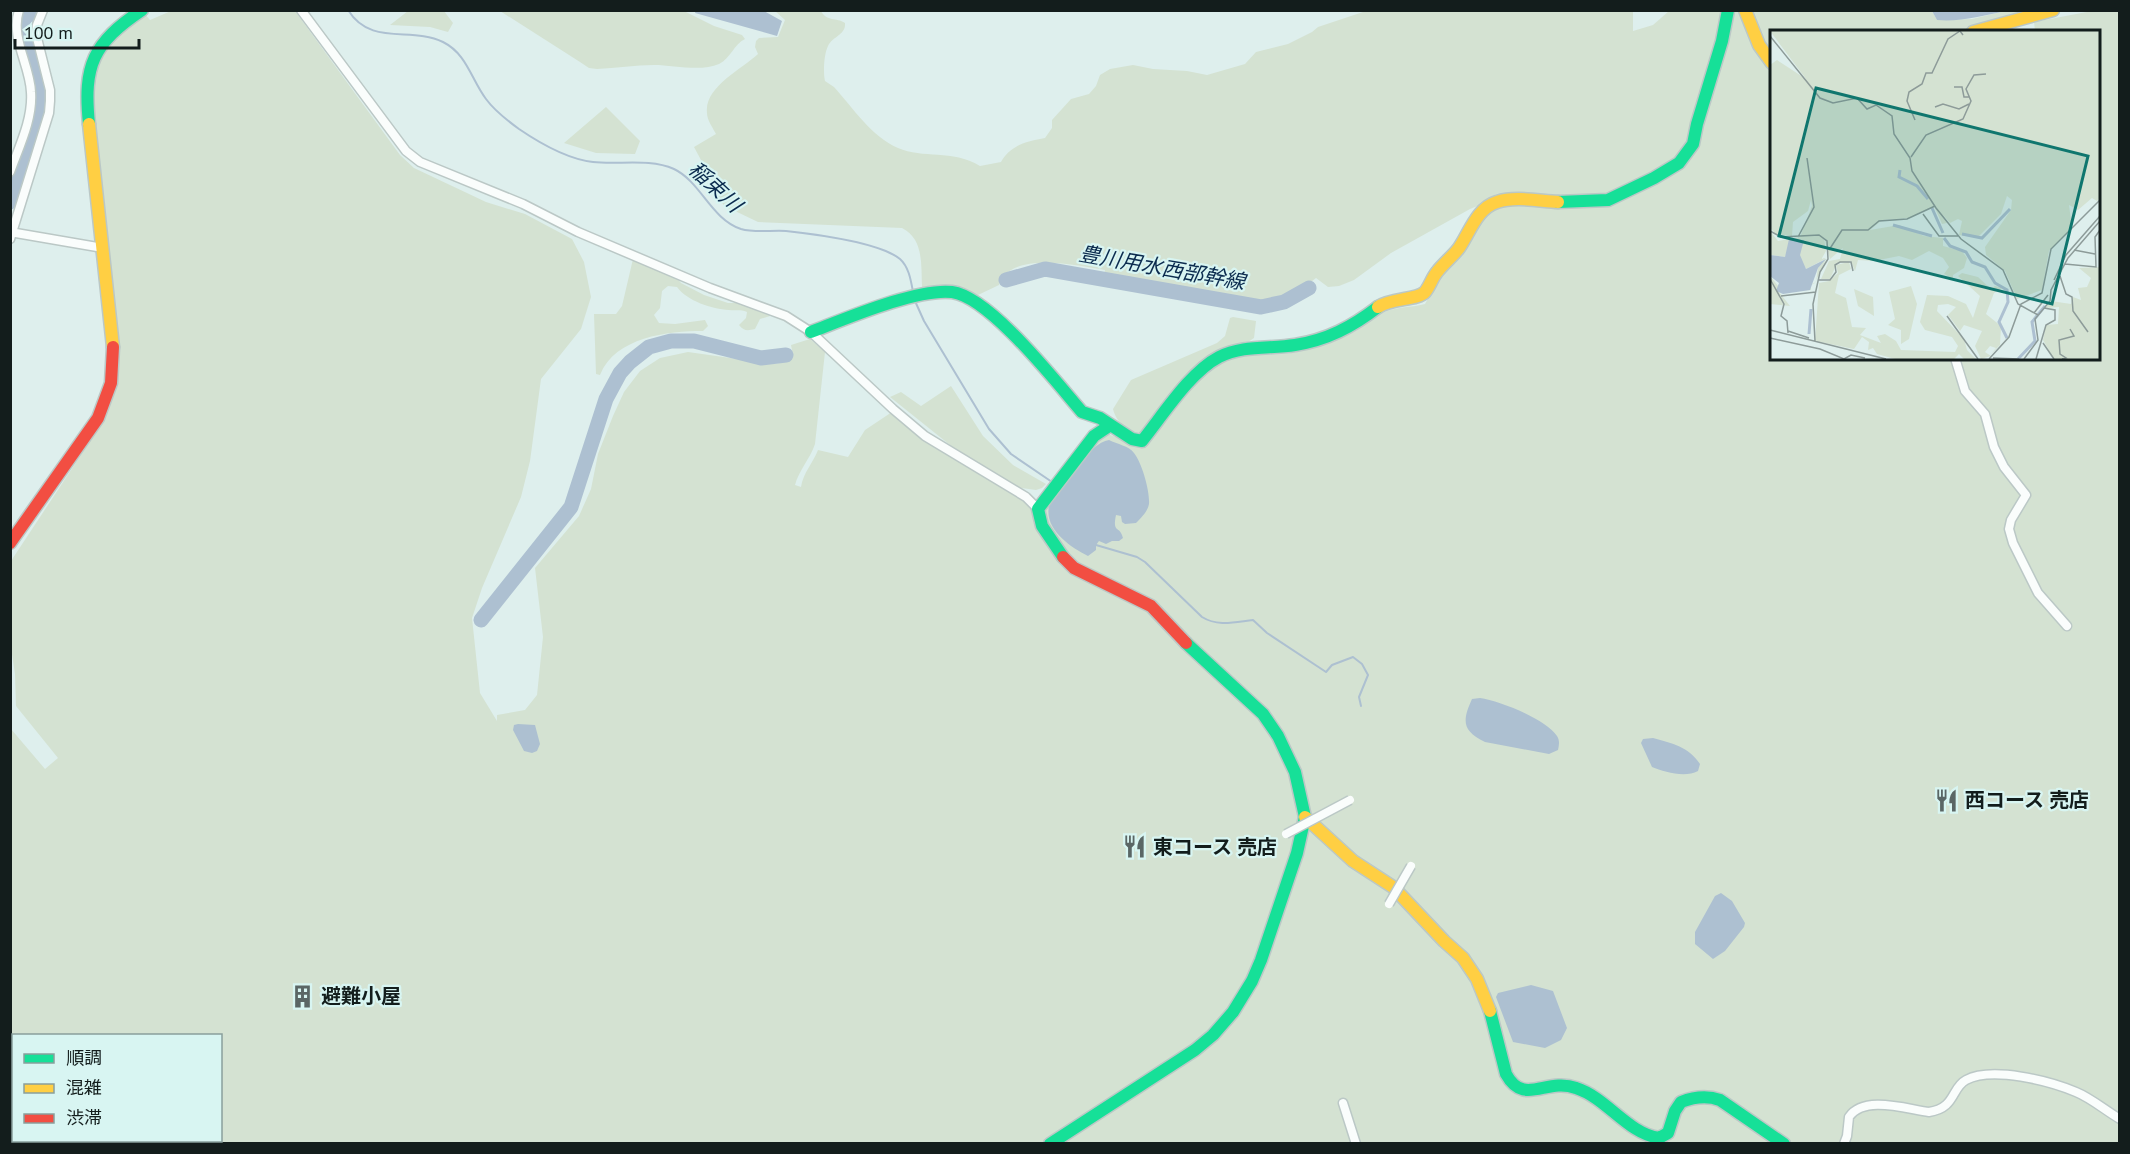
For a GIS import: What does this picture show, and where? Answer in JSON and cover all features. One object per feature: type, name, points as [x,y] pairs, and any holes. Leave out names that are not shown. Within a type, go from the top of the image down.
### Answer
[{"type":"street","points":[[10,172],[29,118],[31,103],[29,79],[18,41],[19,10]]},
{"type":"street","points":[[44,10],[37,25],[36,34],[50,90],[49,113],[11,235],[103,248]]},
{"type":"street","points":[[10,543],[92,428],[108,396],[113,372],[113,349],[89,120],[89,77],[96,54],[108,35],[142,10]]},
{"type":"street","points":[[301,10],[406,151],[420,162],[523,204],[578,232],[710,288],[786,316],[811,332],[893,410],[925,436],[1026,497],[1038,509],[1042,526],[1068,563],[1152,606],[1187,644],[1269,722],[1295,772],[1305,817],[1297,853],[1252,981],[1233,1012],[1213,1035],[1195,1050],[1050,1143]]},
{"type":"street","points":[[811,332],[914,295],[942,291],[954,292],[993,313],[1082,412],[1100,418],[1132,439],[1142,441],[1199,370],[1217,358],[1232,351],[1295,345],[1329,337],[1356,324],[1381,305],[1396,298],[1420,296],[1426,291],[1445,262],[1459,249],[1476,220],[1487,207],[1509,200],[1566,202],[1608,200],[1670,170],[1679,163],[1693,144],[1722,41],[1728,10]]},
{"type":"street","points":[[1745,10],[1755,38],[1763,54],[1770,61]]},
{"type":"street","points":[[1981,30],[2053,10]]},
{"type":"street","points":[[1956,360],[1965,392],[1985,414],[1994,447],[2004,467],[2026,495],[2010,520],[2009,529],[2013,543],[2038,593],[2067,626]]},
{"type":"street","points":[[1038,509],[1094,436],[1110,426]]},
{"type":"street","points":[[1286,834],[1350,800]]},
{"type":"street","points":[[1305,817],[1353,861],[1393,887],[1467,963],[1491,1013],[1496,1041],[1509,1078],[1515,1087],[1524,1090],[1558,1084],[1586,1092],[1648,1137],[1657,1139],[1668,1133],[1676,1109],[1682,1101],[1712,1096],[1784,1143]]},
{"type":"street","points":[[1389,904],[1411,866]]},
{"type":"street","points":[[1844,1143],[1849,1118],[1861,1107],[1875,1104],[1935,1112],[1953,1099],[1963,1082],[1974,1077],[1994,1074],[2015,1075],[2076,1092],[2120,1119]]},
{"type":"street","points":[[1342,1103],[1356,1143]]},
{"type":"green space","points":[[171,11],[295,11],[400,155],[414,168],[486,202],[525,214],[572,239],[584,262],[591,297],[581,329],[541,379],[530,461],[521,497],[482,588],[472,618],[480,693],[497,721],[497,715],[525,710],[537,695],[543,637],[535,568],[579,516],[591,489],[598,454],[624,392],[640,371],[660,358],[688,352],[773,364],[780,363],[793,355],[791,345],[810,339],[825,352],[815,444],[795,485],[801,487],[818,450],[848,457],[865,430],[892,412],[1024,500],[1034,512],[1102,432],[1144,447],[1189,390],[1209,369],[1220,362],[1239,356],[1288,354],[1310,349],[1350,334],[1386,311],[1425,304],[1436,284],[1464,251],[1480,220],[1493,209],[1502,205],[1593,205],[1686,160],[1733,11],[1741,11],[1770,66],[1770,360],[2100,360],[2100,30],[2035,30],[2034,22],[2092,11],[2119,11],[2119,1143],[11,1144],[11,729],[45,769],[58,758],[16,706],[15,674],[10,641],[11,561],[104,420],[115,387],[120,345],[96,156],[92,83],[97,64],[106,46],[121,29],[144,13],[150,20]]},
{"type":"green space","points":[[408,11],[444,11],[453,23],[448,32],[430,27],[390,25]]},
{"type":"green space","points":[[500,11],[684,11],[714,26],[742,35],[745,39],[719,64],[704,68],[647,65],[597,69],[589,68]]},
{"type":"green space","points":[[775,11],[821,11],[826,17],[845,23],[841,33],[827,49],[824,63],[825,81],[834,87],[880,137],[908,151],[959,158],[980,166],[1001,162],[1014,148],[1026,142],[1045,138],[1052,128],[1052,120],[1071,99],[1089,94],[1096,86],[1100,75],[1110,69],[1133,65],[1207,75],[1245,64],[1256,52],[1288,44],[1318,27],[1366,11],[1633,11],[1633,31],[1653,25],[1669,11],[1725,11],[1692,135],[1676,162],[1613,195],[1490,201],[1470,209],[1391,253],[1354,280],[1339,286],[1328,287],[1316,278],[1281,300],[1255,304],[1104,276],[1105,270],[1046,263],[1017,267],[1006,274],[999,285],[978,295],[948,285],[922,287],[918,246],[909,233],[902,228],[758,222],[727,209],[708,186],[701,160],[694,147],[716,134],[707,113],[711,95],[725,79],[758,54],[755,47],[759,38],[778,37],[785,20]]},
{"type":"green space","points":[[1751,11],[1932,11],[1937,20],[1972,19],[2005,11],[2043,11],[1962,30],[1770,30],[1770,54],[1761,41]]},
{"type":"green space","points":[[606,107],[640,141],[635,154],[596,153],[564,143]]},
{"type":"green space","points":[[633,259],[675,276],[681,283],[704,295],[728,303],[741,303],[768,310],[770,316],[760,319],[755,329],[746,330],[739,325],[746,318],[747,312],[708,306],[693,300],[677,287],[668,286],[662,291],[660,308],[654,315],[659,323],[675,324],[705,320],[708,326],[703,331],[659,335],[630,344],[607,362],[600,375],[596,374],[594,314],[616,314],[622,306]]},
{"type":"green space","points":[[1230,318],[1256,321],[1254,338],[1245,344],[1214,355],[1143,435],[1128,430],[1120,423],[1113,409],[1131,380],[1217,343],[1225,336]]},
{"type":"green space","points":[[951,386],[983,436],[1013,465],[1046,484],[1042,488],[1036,490],[1015,487],[950,445],[890,397],[901,392],[921,406]]},
{"type":"water","points":[[696,10],[764,11],[782,21],[777,36],[695,13]]},
{"type":"water","points":[[1932,11],[2005,11],[1971,18],[1937,20]]},
{"type":"water","points":[[1109,440],[1134,453],[1143,470],[1149,504],[1146,512],[1136,523],[1125,524],[1121,516],[1116,515],[1116,527],[1123,538],[1106,544],[1099,541],[1096,550],[1088,556],[1066,542],[1054,530],[1050,522],[1049,506],[1084,457],[1101,443]]},
{"type":"water","points":[[1480,698],[1510,707],[1543,723],[1557,736],[1558,750],[1549,754],[1485,742],[1477,738],[1468,729],[1466,719],[1472,699]]},
{"type":"water","points":[[514,725],[535,725],[540,744],[537,751],[532,753],[524,751],[513,730]]},
{"type":"water","points":[[1653,738],[1680,746],[1690,753],[1700,764],[1698,771],[1681,774],[1652,767],[1641,743],[1643,739]]},
{"type":"water","points":[[1721,893],[1732,901],[1745,923],[1725,951],[1713,959],[1695,944],[1695,932],[1715,896]]},
{"type":"water","points":[[1531,985],[1553,991],[1567,1028],[1561,1040],[1545,1048],[1513,1042],[1496,997],[1498,993]]},
{"type":"waterway","points":[[10,202],[42,107],[42,90],[27,38],[29,10]]},
{"type":"waterway","name":"稲束川","points":[[348,10],[357,21],[368,28],[392,34],[418,35],[443,42],[451,47],[463,60],[493,107],[519,129],[554,150],[593,162],[644,163],[674,169],[692,182],[722,217],[741,229],[786,231],[828,237],[862,243],[890,253],[906,266],[913,292]]},
{"type":"waterway","name":"豊川用水西部幹線","points":[[1006,280],[1045,269],[1261,307],[1284,302],[1309,288]]},
{"type":"waterway","name":"稲束川","points":[[915,301],[924,321],[989,429],[1011,454],[1052,482]]},
{"type":"waterway","name":"豊川用水西部幹線","points":[[481,620],[571,507],[606,399],[620,373],[630,362],[649,347],[671,341],[694,341],[761,358],[786,355]]},
{"type":"waterway","points":[[1096,545],[1137,557],[1145,562],[1202,617],[1220,623],[1253,620],[1267,633],[1326,672],[1332,665],[1353,657],[1362,664],[1368,675],[1359,697],[1361,706]]},
{"type":"traffic: fast","points":[[89,124],[88,86],[95,57],[112,33],[142,10]]},
{"type":"traffic: fast","points":[[1558,202],[1608,200],[1679,163],[1693,144],[1722,41],[1728,10]]},
{"type":"traffic: fast","points":[[811,332],[901,299],[937,292],[952,292],[967,297],[1003,324],[1082,412],[1100,418],[1132,439],[1142,441],[1187,383],[1219,357],[1247,349],[1295,345],[1318,340],[1359,321],[1378,307]]},
{"type":"traffic: fast","points":[[1063,557],[1042,526],[1038,509],[1094,436],[1109,426]]},
{"type":"traffic: fast","points":[[1050,1144],[1195,1050],[1213,1035],[1233,1012],[1252,981],[1261,960],[1297,853],[1305,817],[1295,772],[1278,736],[1263,714],[1186,643]]},
{"type":"traffic: fast","points":[[1490,1011],[1506,1074],[1520,1089],[1555,1086],[1576,1088],[1598,1099],[1627,1123],[1648,1135],[1659,1138],[1668,1133],[1675,1111],[1681,1102],[1700,1097],[1715,1098],[1784,1144]]},
{"type":"traffic: slow","points":[[1745,10],[1759,45],[1770,60]]},
{"type":"traffic: slow","points":[[1980,30],[2053,10]]},
{"type":"traffic: slow","points":[[89,124],[113,347]]},
{"type":"traffic: slow","points":[[1378,307],[1422,295],[1437,272],[1459,248],[1479,215],[1490,205],[1511,199],[1558,202]]},
{"type":"traffic: slow","points":[[1305,817],[1353,861],[1393,887],[1463,958],[1477,979],[1490,1011]]},
{"type":"traffic: jam","points":[[10,543],[98,418],[111,383],[113,347]]},
{"type":"traffic: jam","points":[[1063,557],[1074,568],[1151,606],[1186,643]]},
{"type":"place","name":"西コース 売店","points":[[1947,800]]},
{"type":"place","name":"東コース 売店","points":[[1135,847]]},
{"type":"place","name":"避難小屋","points":[[303,996]]}]
